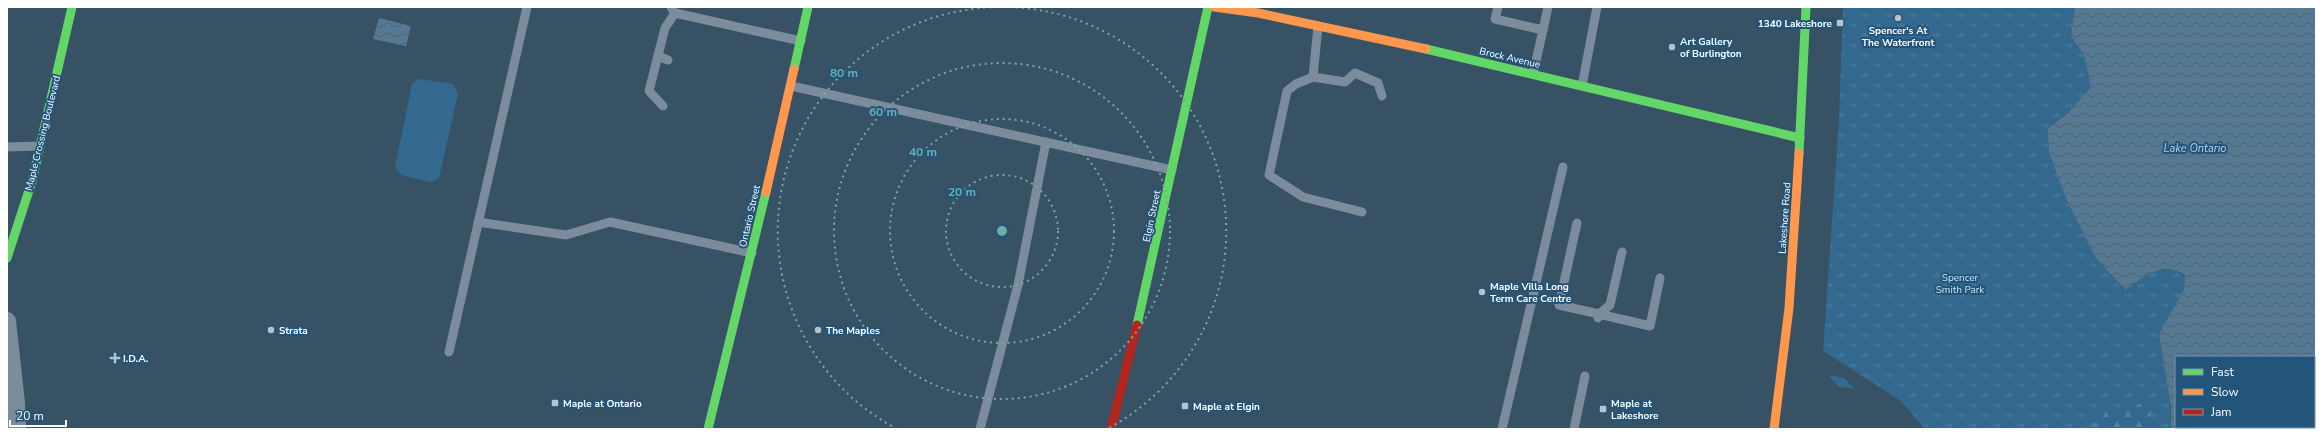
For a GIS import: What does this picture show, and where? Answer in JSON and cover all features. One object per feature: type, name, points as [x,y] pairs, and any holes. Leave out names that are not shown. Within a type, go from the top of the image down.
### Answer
[{"type":"street","name":"Maple Crossing Boulevard","points":[[7,258],[17,222],[32,181],[39,146],[72,14],[72,7]]},
{"type":"street","name":"Ontario Street","points":[[708,429],[752,253],[808,7]]},
{"type":"street","name":"Elgin Street","points":[[1111,429],[1147,284],[1208,7]]},
{"type":"street","name":"Brock Avenue","points":[[1214,7],[1318,26],[1533,74],[1800,138]]},
{"type":"street","name":"Lakeshore Road","points":[[1774,429],[1789,308],[1800,138],[1806,7]]},
{"type":"street","points":[[7,321],[16,403],[17,429]]},
{"type":"lane","points":[[449,352],[527,7]]},
{"type":"lane","points":[[1498,7],[1495,19],[1543,30]]},
{"type":"lane","points":[[1533,74],[1548,7]]},
{"type":"lane","points":[[1582,86],[1597,7]]},
{"type":"lane","points":[[663,106],[649,91],[665,28],[673,10],[801,40]]},
{"type":"lane","points":[[1313,77],[1318,26]]},
{"type":"lane","points":[[658,56],[668,60]]},
{"type":"lane","points":[[1362,212],[1303,197],[1269,175],[1288,91],[1296,84],[1313,77],[1345,82],[1355,73],[1378,83],[1382,96]]},
{"type":"lane","points":[[791,86],[1172,170]]},
{"type":"lane","points":[[980,429],[1018,285],[1046,142]]},
{"type":"lane","points":[[7,147],[39,146]]},
{"type":"lane","points":[[1502,429],[1563,167]]},
{"type":"lane","points":[[478,222],[566,236],[610,222],[752,253]]},
{"type":"lane","points":[[1577,223],[1559,305],[1599,316],[1650,326],[1660,278]]},
{"type":"lane","points":[[1599,316],[1610,305],[1622,252]]},
{"type":"lane","points":[[1574,429],[1585,376]]},
{"type":"green space","name":"Spencer Smith Park","points":[[1843,7],[2075,7],[2071,36],[2084,55],[2091,87],[2067,114],[2048,128],[2067,201],[2095,257],[2124,290],[2153,272],[2160,270],[2168,269],[2185,275],[2184,289],[2159,334],[2170,398],[2171,429],[1925,429],[1901,401],[1823,351],[1839,120]]},
{"type":"green space","points":[[419,79],[453,84],[458,94],[439,178],[431,182],[401,175],[395,167],[412,84]]},
{"type":"green space","points":[[1828,375],[1844,378],[1855,389],[1839,387]]},
{"type":"green space","points":[[2155,401],[2158,404],[2156,409],[2144,422],[2150,429],[2090,429],[2105,410]]},
{"type":"water","name":"Lake Ontario","points":[[2075,7],[2316,7],[2316,429],[2171,429],[2171,407],[2159,334],[2184,289],[2185,275],[2168,269],[2161,269],[2146,275],[2125,290],[2095,257],[2067,201],[2049,152],[2048,128],[2067,114],[2091,87],[2084,55],[2071,36]]},
{"type":"water","points":[[379,18],[411,26],[406,46],[373,39]]},
{"type":"traffic: fast","points":[[7,258],[32,181],[72,7]]},
{"type":"traffic: fast","points":[[794,69],[808,7]]},
{"type":"traffic: fast","points":[[1137,325],[1208,7]]},
{"type":"traffic: fast","points":[[1799,153],[1806,7]]},
{"type":"traffic: fast","points":[[1426,49],[1800,138]]},
{"type":"traffic: fast","points":[[708,429],[766,192]]},
{"type":"traffic: slow","points":[[1214,7],[1258,13],[1426,49]]},
{"type":"traffic: slow","points":[[766,192],[794,69]]},
{"type":"traffic: slow","points":[[1774,429],[1789,308],[1799,153]]},
{"type":"traffic: jam","points":[[1111,429],[1137,325]]},
{"type":"place","name":"Spencer's At The Waterfront","points":[[1898,18]]},
{"type":"place","name":"1340 Lakeshore","points":[[1840,23]]},
{"type":"place","name":"Art Gallery of Burlington","points":[[1672,47]]},
{"type":"place","name":"Maple Villa Long Term Care Centre","points":[[1482,292]]},
{"type":"place","name":"Strata","points":[[271,330]]},
{"type":"place","name":"The Maples","points":[[818,330]]},
{"type":"place","name":"I.D.A.","points":[[115,358]]},
{"type":"place","name":"Maple at Ontario","points":[[555,403]]},
{"type":"place","name":"Maple at Elgin","points":[[1185,406]]},
{"type":"place","name":"Maple at Lakeshore","points":[[1603,409]]}]
